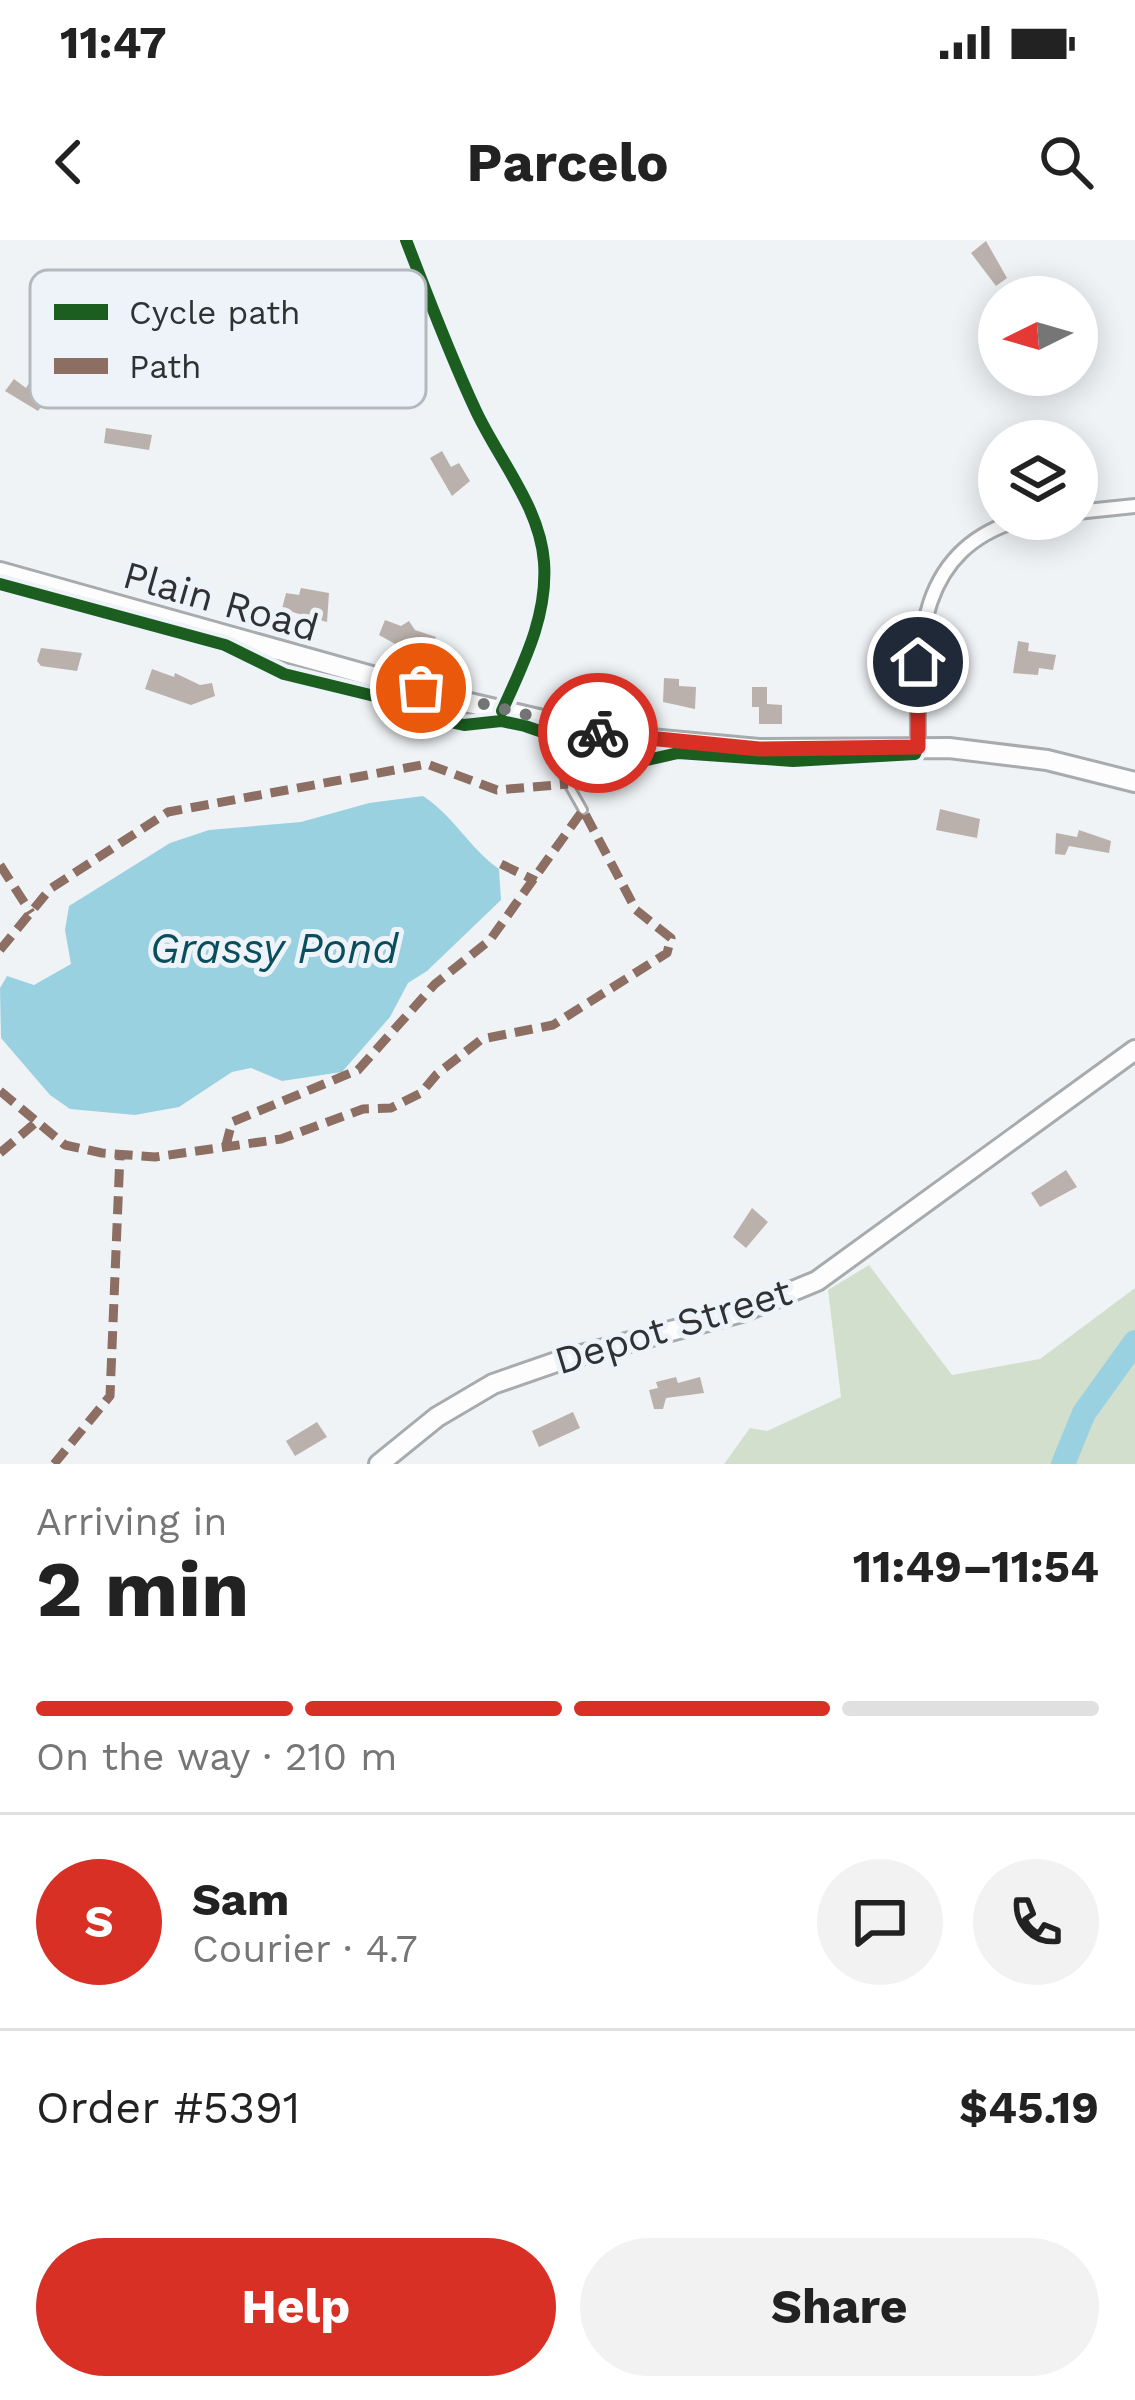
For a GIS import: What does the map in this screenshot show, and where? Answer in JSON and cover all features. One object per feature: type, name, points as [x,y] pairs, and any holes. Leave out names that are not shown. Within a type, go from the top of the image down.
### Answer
[{"type":"main road","name":"Plain Road","points":[[0,572],[550,723],[680,745],[808,750],[918,747],[1046,760],[1135,782]]},
{"type":"main road","name":"Depot Street","points":[[379,1464],[437,1417],[493,1384],[562,1360],[742,1312],[818,1282],[1135,1050]]},
{"type":"street","points":[[406,240],[417,270]]},
{"type":"street","points":[[426,291],[476,412],[542,543],[544,583],[538,623],[502,711]]},
{"type":"street","points":[[1098,510],[1135,506]]},
{"type":"street","points":[[918,747],[920,635],[943,573],[978,540]]},
{"type":"lane","points":[[550,723],[557,764],[583,810]]},
{"type":"green space","points":[[869,1265],[952,1375],[1040,1359],[1135,1288],[1135,1464],[724,1464],[750,1428],[767,1431],[841,1397],[828,1290]]},
{"type":"water","name":"Grassy Pond","points":[[423,796],[499,869],[501,900],[427,971],[408,983],[390,1017],[342,1072],[282,1081],[251,1068],[232,1072],[179,1107],[135,1115],[70,1109],[50,1095],[1,1038],[0,988],[7,976],[34,985],[71,964],[65,930],[69,906],[170,843],[209,830],[301,822],[369,803]]},
{"type":"building","points":[[986,241],[1006,276],[988,276],[971,253]]},
{"type":"building","points":[[14,379],[26,388],[29,383],[30,406],[5,391]]},
{"type":"building","points":[[106,428],[152,435],[149,450],[104,443]]},
{"type":"building","points":[[442,451],[451,467],[459,463],[470,481],[452,496],[430,458]]},
{"type":"building","points":[[301,588],[329,593],[327,622],[282,609],[286,593],[299,595]]},
{"type":"building","points":[[385,620],[401,626],[409,621],[415,630],[436,637],[431,652],[397,645],[379,635]]},
{"type":"building","points":[[1018,641],[1029,643],[1028,651],[1056,655],[1053,670],[1039,668],[1038,675],[1013,673]]},
{"type":"building","points":[[41,648],[82,653],[77,671],[41,666],[37,661]]},
{"type":"building","points":[[152,669],[200,685],[212,683],[215,696],[191,705],[145,689]]},
{"type":"building","points":[[664,678],[679,679],[679,686],[696,687],[695,709],[663,702]]},
{"type":"building","points":[[752,687],[767,687],[767,704],[782,705],[782,724],[759,724],[759,707],[752,707]]},
{"type":"building","points":[[940,809],[980,819],[977,838],[936,830]]},
{"type":"building","points":[[1079,830],[1111,841],[1109,853],[1069,846],[1065,855],[1055,854],[1056,833],[1077,837]]},
{"type":"building","points":[[1066,1170],[1077,1187],[1040,1207],[1031,1193]]},
{"type":"building","points":[[752,1208],[768,1222],[746,1248],[733,1237]]},
{"type":"building","points":[[676,1377],[678,1383],[700,1377],[704,1393],[666,1398],[663,1409],[654,1409],[649,1390],[658,1388],[656,1382]]},
{"type":"building","points":[[573,1412],[580,1428],[539,1447],[532,1431]]},
{"type":"building","points":[[317,1422],[327,1437],[295,1456],[286,1441]]},
{"type":"waterway","points":[[1063,1464],[1084,1413],[1135,1342]]},
{"type":"marked path","points":[[0,950],[50,889],[168,812],[427,764],[497,790],[568,784]]},
{"type":"marked path","points":[[0,1091],[65,1145],[102,1153],[155,1157],[281,1139],[363,1109],[391,1108],[421,1093],[437,1074],[482,1039],[553,1025],[667,953],[671,938],[636,910],[583,810],[490,940],[435,984],[358,1070],[232,1122],[226,1145]]},
{"type":"marked path","points":[[501,864],[536,881]]},
{"type":"marked path","points":[[0,865],[31,913]]},
{"type":"marked path","points":[[0,1153],[34,1124]]},
{"type":"marked path","points":[[54,1464],[110,1396],[120,1154]]},
{"type":"cycle path","points":[[406,240],[418,270]]},
{"type":"cycle path","points":[[426,291],[466,390],[527,503],[541,542],[544,582],[538,620],[502,711]]},
{"type":"cycle path","points":[[0,584],[225,645],[284,674],[395,701],[432,718],[464,725],[501,721],[604,753],[647,760],[678,753],[793,761],[915,754],[918,747]]},
{"type":"way so far","points":[[421,688],[598,733]]},
{"type":"route","points":[[598,733],[680,745],[759,749],[918,747],[918,662]]}]
